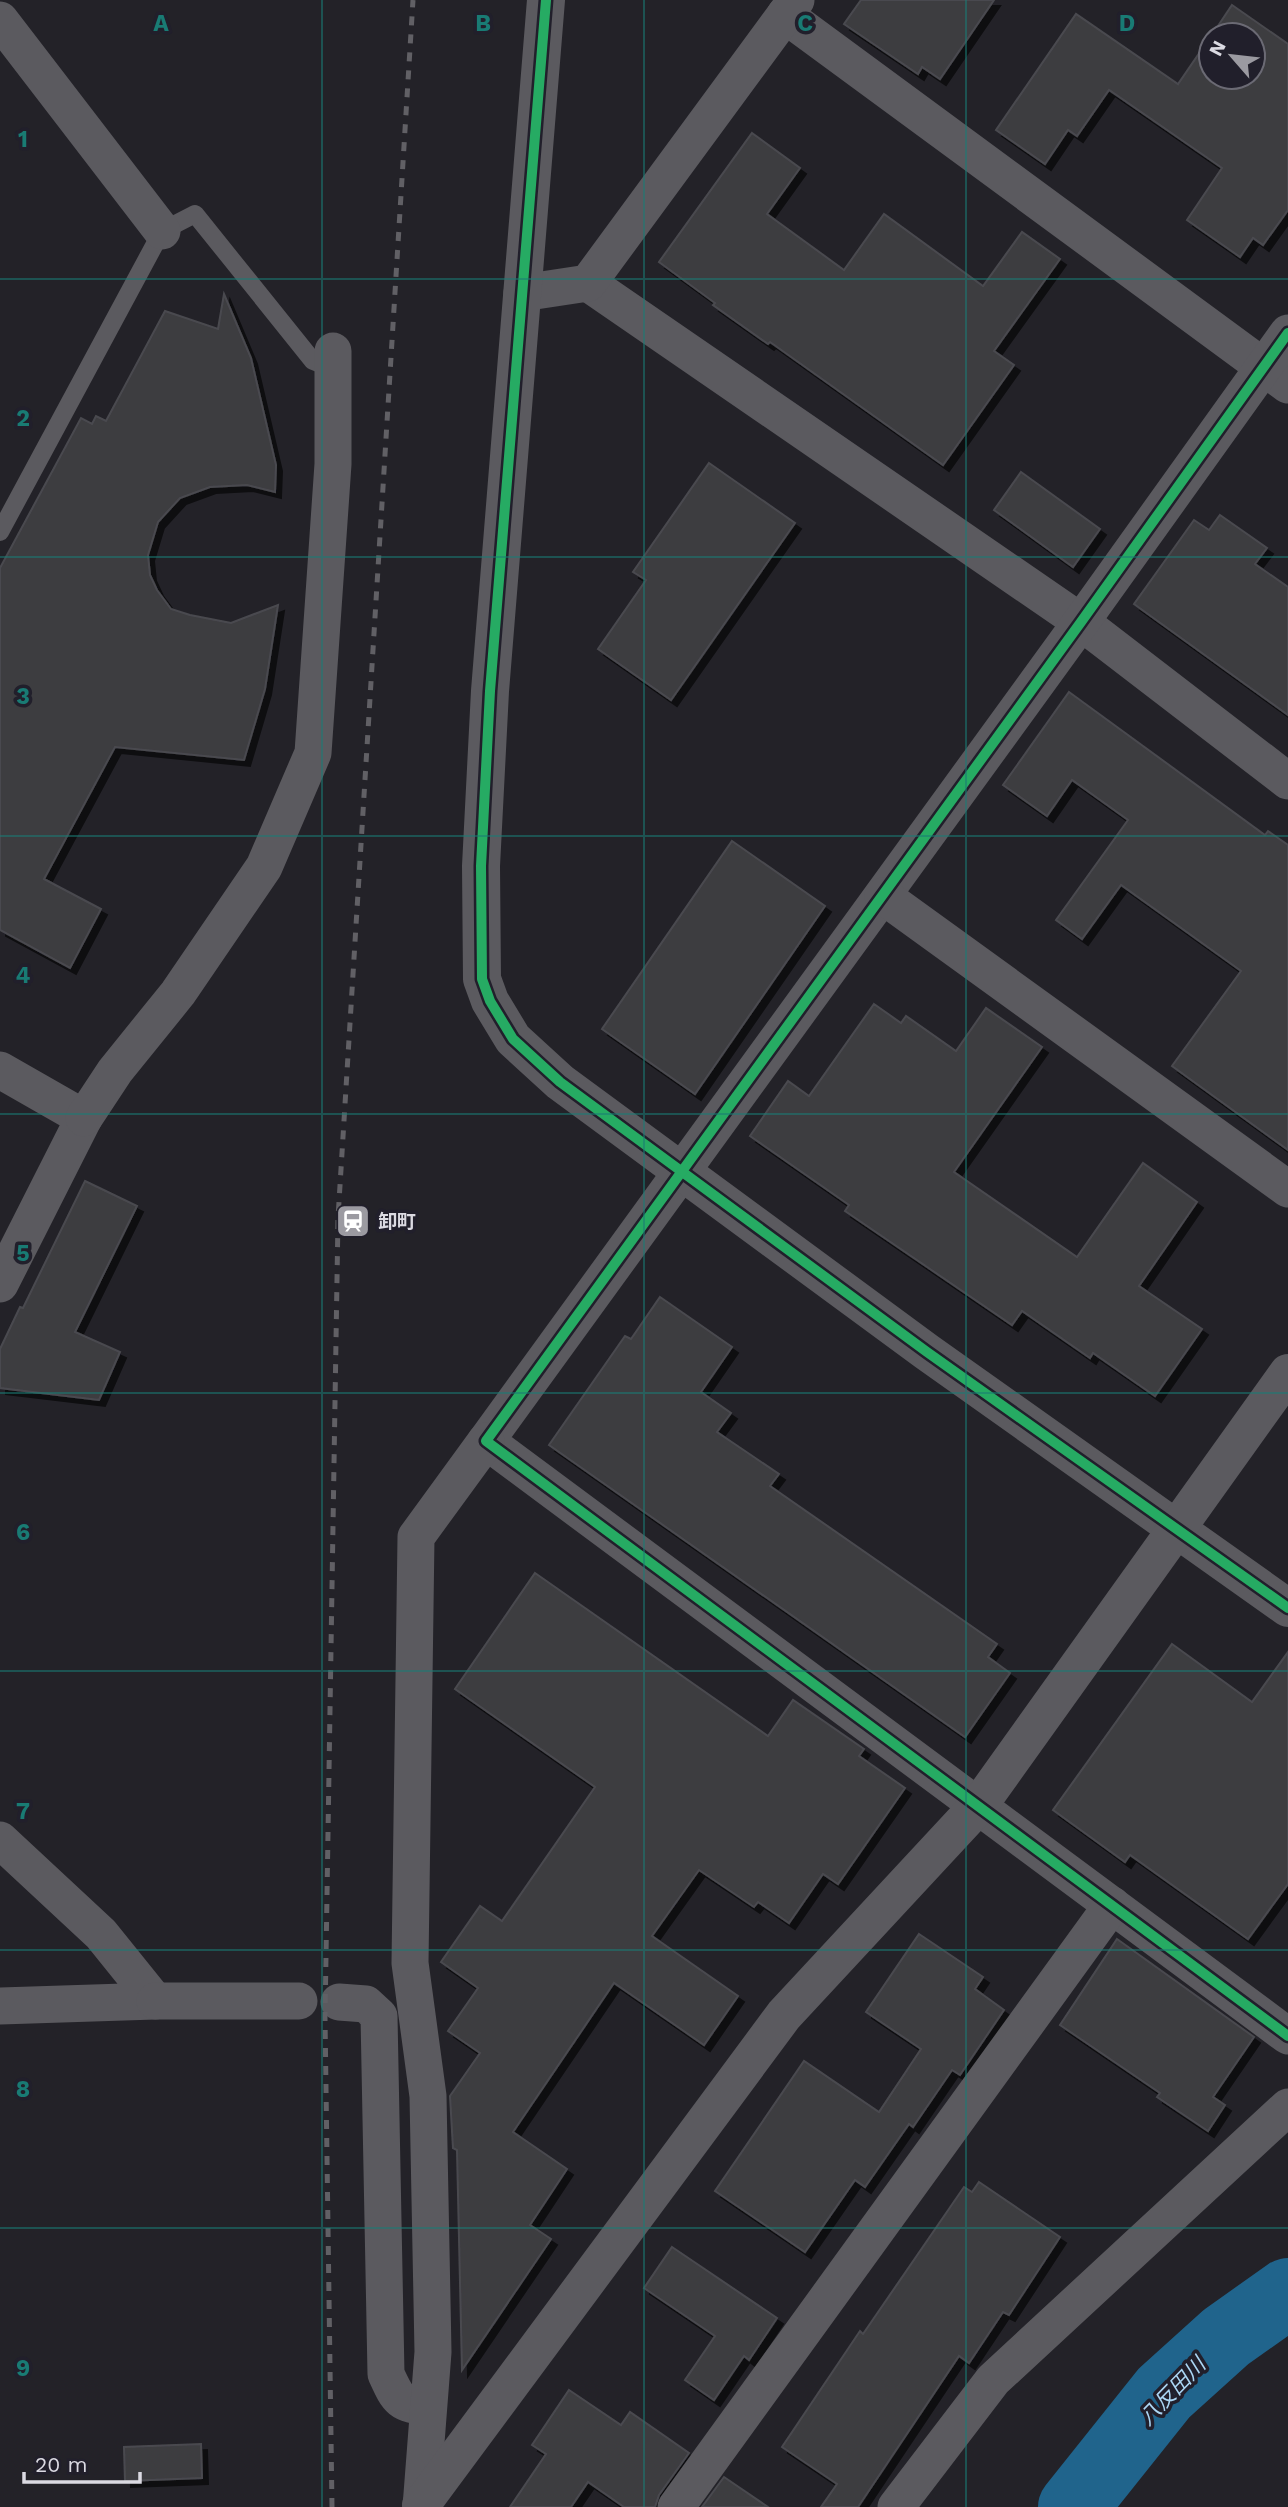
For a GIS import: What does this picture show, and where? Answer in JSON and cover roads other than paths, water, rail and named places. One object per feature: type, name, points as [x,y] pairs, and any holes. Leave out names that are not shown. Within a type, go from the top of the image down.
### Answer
[{"type":"street","points":[[546,0],[490,691],[481,866],[482,979],[490,1001],[513,1039],[560,1082],[927,1352],[1288,1608]]},
{"type":"street","points":[[588,283],[790,7],[1276,376]]},
{"type":"street","points":[[0,20],[162,231]]},
{"type":"street","points":[[522,293],[588,283],[1081,622],[1288,781]]},
{"type":"street","points":[[421,2506],[433,2352],[428,2096],[410,1963],[416,1537],[1081,622],[1276,376],[1288,332]]},
{"type":"street","points":[[0,1284],[84,1118],[115,1071],[178,993],[264,867],[313,754],[333,464],[333,360]]},
{"type":"street","points":[[883,896],[1288,1189]]},
{"type":"street","points":[[0,1070],[84,1118]]},
{"type":"street","points":[[421,2506],[784,2015],[979,1805],[1288,1373]]},
{"type":"street","points":[[486,1441],[1288,2036]]},
{"type":"street","points":[[0,1840],[101,1934],[155,2001]]},
{"type":"street","points":[[676,2507],[1112,1905]]},
{"type":"street","points":[[0,2006],[155,2001],[299,2001]]},
{"type":"street","points":[[340,2002],[366,2004],[379,2016],[386,2374],[396,2396],[406,2405],[428,2407]]},
{"type":"street","points":[[896,2507],[993,2380],[1288,2107]]},
{"type":"lane","points":[[0,532],[162,231],[195,215],[313,361],[333,360]]},
{"type":"waterway","name":"八反田川","points":[[1073,2507],[1164,2393],[1226,2337],[1288,2293]]},
{"type":"railway","points":[[332,2507],[325,2018],[338,1218],[413,0]]},
{"type":"place","name":"卸町","points":[[353,1221]]}]
